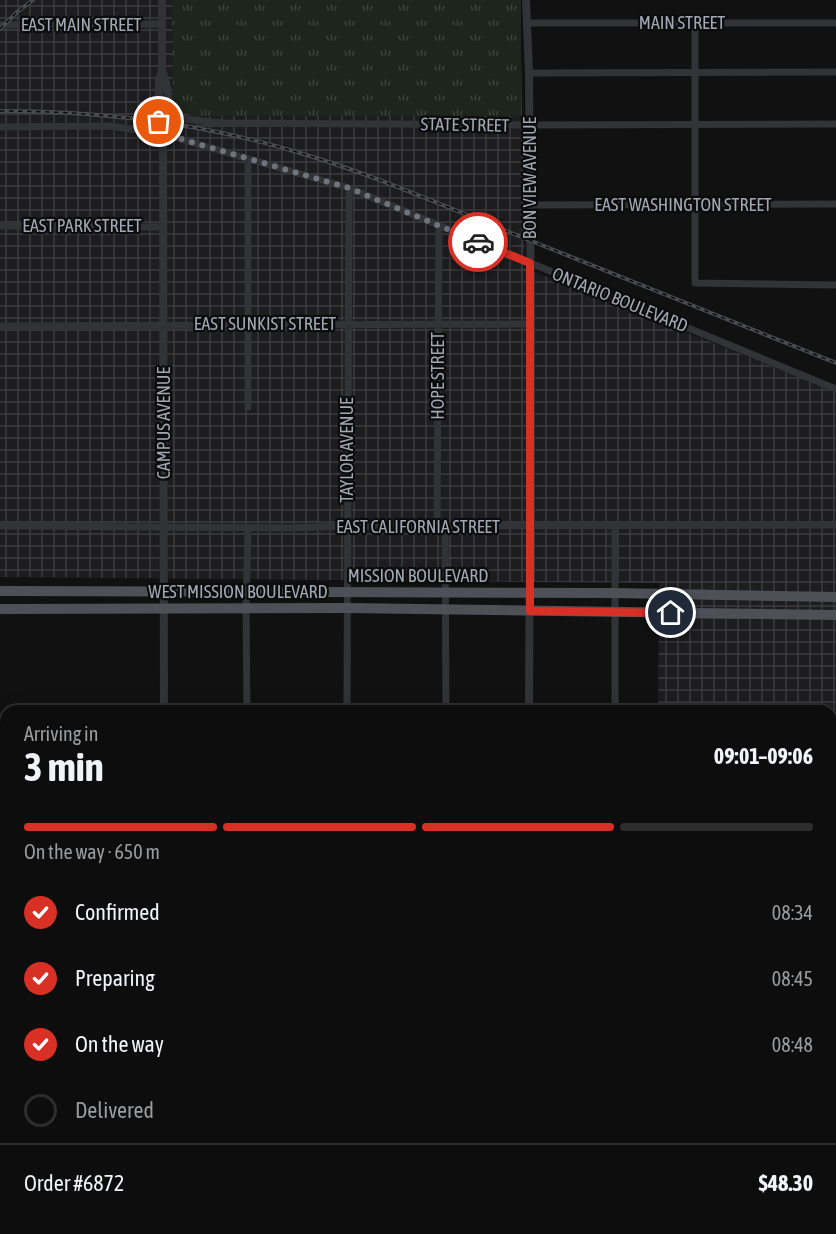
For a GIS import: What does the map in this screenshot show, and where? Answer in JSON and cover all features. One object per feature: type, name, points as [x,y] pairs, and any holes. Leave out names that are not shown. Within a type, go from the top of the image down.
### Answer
[{"type":"main road","name":"MISSION BOULEVARD","points":[[0,591],[615,593],[836,597]]},
{"type":"main road","name":"WEST MISSION BOULEVARD","points":[[0,609],[347,608],[836,615]]},
{"type":"street","name":"CAMPUS AVENUE","points":[[162,0],[162,70],[159,80],[158,126],[164,134]]},
{"type":"street","name":"BON VIEW AVENUE","points":[[528,2],[531,324],[529,705]]},
{"type":"street","name":"MAIN STREET","points":[[528,23],[836,23]]},
{"type":"street","points":[[695,23],[695,283],[836,285]]},
{"type":"street","name":"EAST MAIN STREET","points":[[0,25],[162,24]]},
{"type":"street","name":"CAMPUS AVENUE","points":[[162,70],[166,80],[168,111],[164,134],[164,705]]},
{"type":"street","points":[[530,73],[836,72]]},
{"type":"street","name":"STATE STREET","points":[[168,111],[171,114],[192,119],[222,123],[836,124]]},
{"type":"street","name":"ONTARIO BOULEVARD","points":[[0,127],[110,126],[164,134],[349,188],[836,389]]},
{"type":"street","points":[[248,160],[248,406]]},
{"type":"street","name":"TAYLOR AVENUE","points":[[347,705],[349,188]]},
{"type":"street","name":"EAST WASHINGTON STREET","points":[[530,206],[836,204]]},
{"type":"street","name":"EAST PARK STREET","points":[[0,226],[164,226]]},
{"type":"street","name":"HOPE STREET","points":[[439,226],[441,526],[446,593],[446,705]]},
{"type":"street","name":"EAST SUNKIST STREET","points":[[0,326],[531,324]]},
{"type":"street","name":"EAST CALIFORNIA STREET","points":[[0,526],[248,528],[836,525]]},
{"type":"street","points":[[615,527],[615,705]]},
{"type":"street","points":[[247,705],[248,528]]},
{"type":"shaded area","points":[[0,0],[520,0],[525,268],[836,392],[836,705],[658,705],[659,583],[0,577]]},
{"type":"green space","points":[[172,0],[521,0],[521,114],[520,116],[197,116],[173,111]]},
{"type":"railway","points":[[0,29],[33,0]]},
{"type":"railway","points":[[0,111],[76,113],[152,121],[226,134],[300,153],[415,194],[836,363]]},
{"type":"way so far","points":[[159,122],[158,126],[164,134],[349,188],[478,242]]},
{"type":"route","points":[[478,242],[530,263],[530,611],[671,613]]}]
